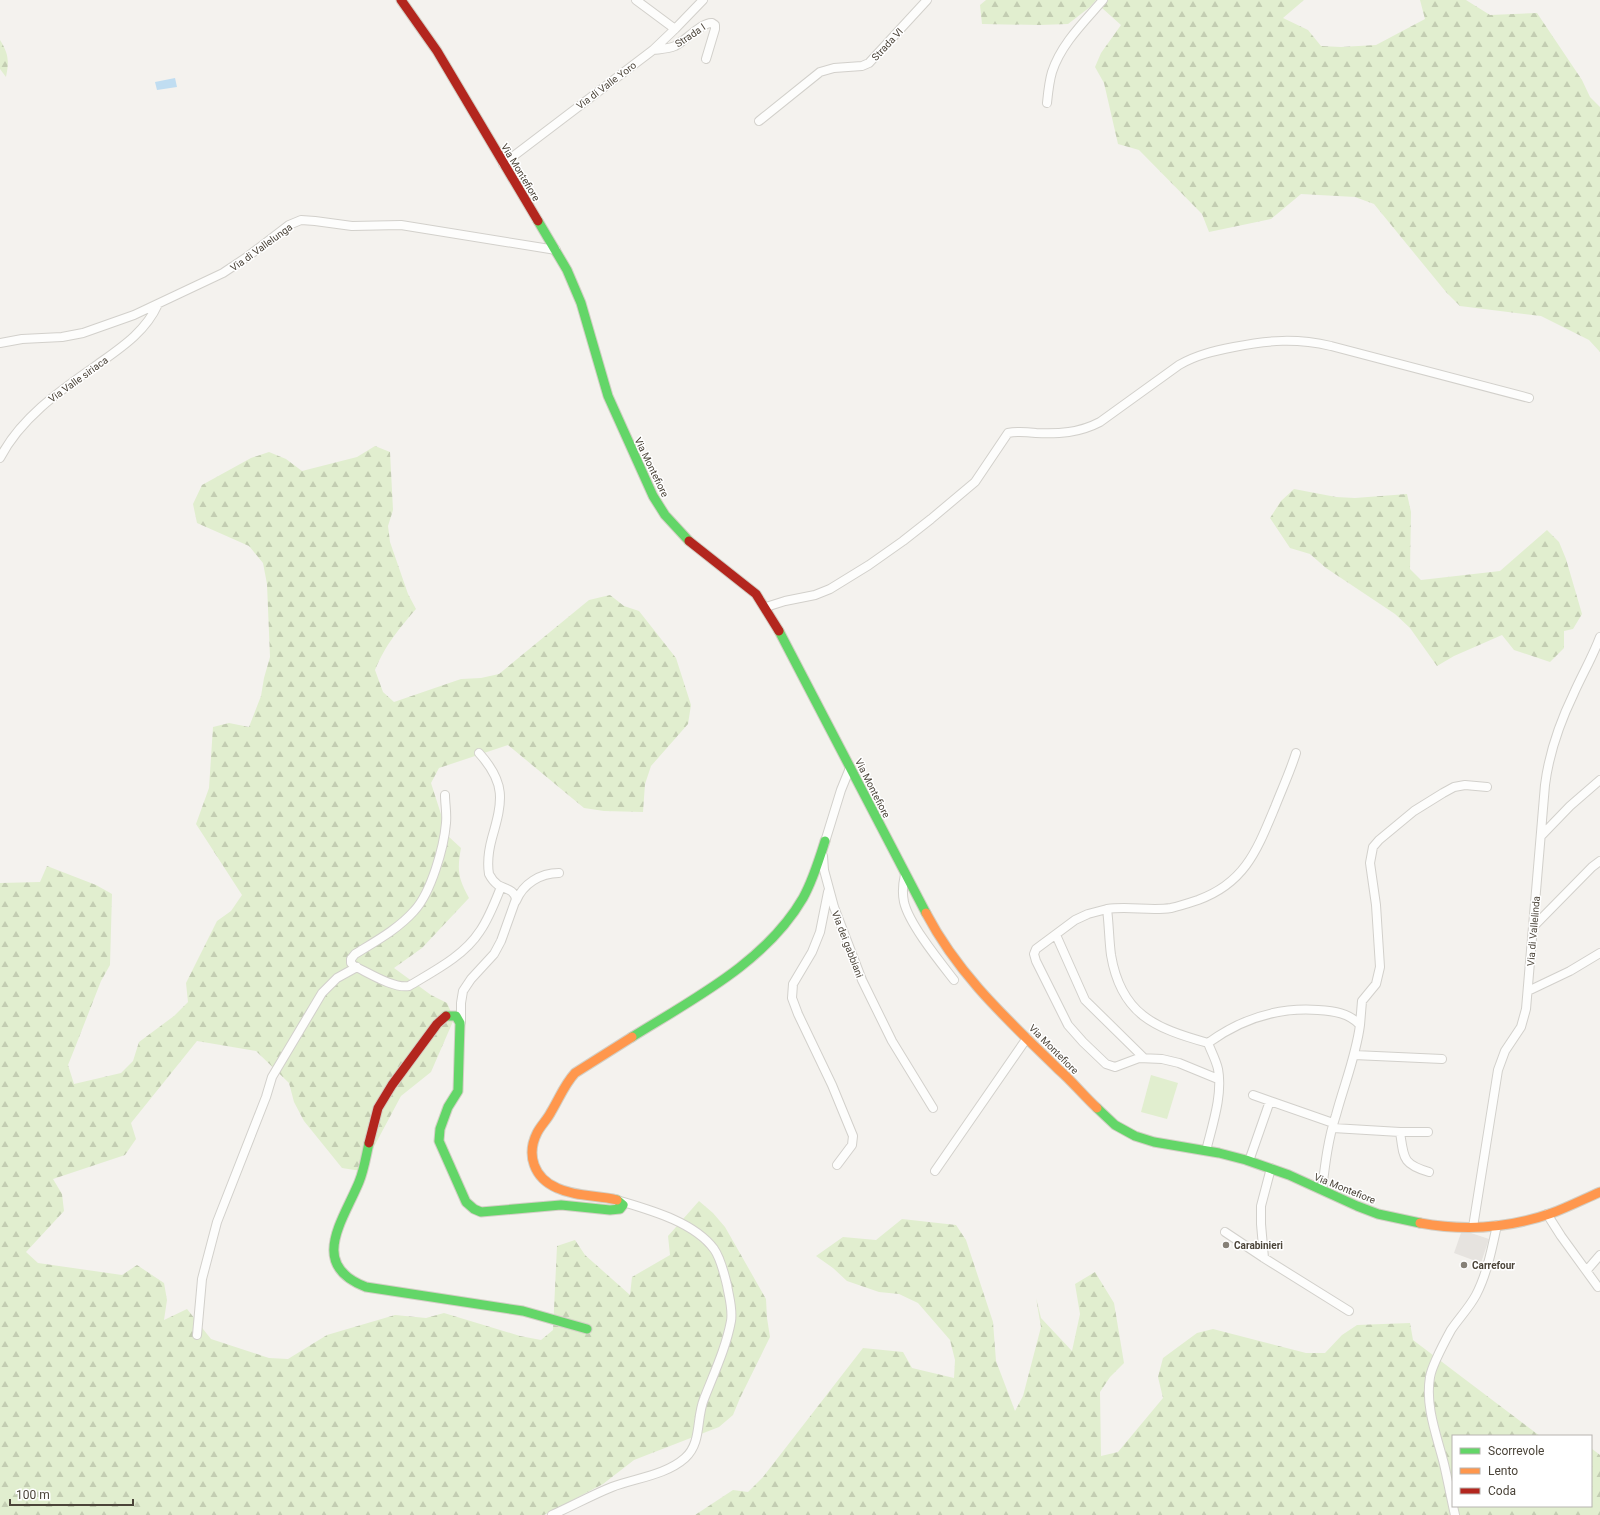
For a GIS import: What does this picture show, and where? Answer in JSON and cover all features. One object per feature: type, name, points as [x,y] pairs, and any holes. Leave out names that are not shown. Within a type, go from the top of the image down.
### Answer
[{"type":"main road","name":"Via Montefiore","points":[[401,0],[437,51],[503,164],[556,250],[571,279],[581,303],[608,396],[653,496],[665,515],[685,537],[716,563],[749,587],[766,607],[946,951],[977,987],[1110,1121],[1123,1130],[1148,1140],[1206,1151],[1249,1161],[1271,1168],[1369,1210],[1406,1222],[1445,1227],[1473,1227],[1520,1222],[1547,1214],[1600,1192]]},
{"type":"main road","points":[[587,1328],[523,1311],[366,1287],[351,1280],[339,1270],[335,1261],[333,1250],[335,1237],[360,1180],[375,1118],[382,1101],[441,1020],[448,1015],[457,1017],[460,1023],[461,1032],[458,1091],[448,1106],[438,1138],[441,1150],[466,1202],[476,1210],[484,1212],[561,1205],[616,1210],[622,1207],[623,1203],[620,1201],[565,1191],[548,1183],[534,1168],[532,1156],[536,1134],[549,1117],[564,1086],[580,1070],[726,978],[780,927],[800,903],[810,883],[825,841]]},
{"type":"street","points":[[636,0],[675,29]]},
{"type":"street","name":"Via di Valle Yoro","points":[[503,164],[653,50],[703,0]]},
{"type":"street","name":"Strada VI","points":[[759,122],[820,72],[834,68],[862,66],[869,63],[927,0]]},
{"type":"street","points":[[1047,103],[1051,75],[1058,57],[1069,40],[1103,0]]},
{"type":"street","name":"Strada I","points":[[653,50],[675,46],[705,24],[712,22],[715,25],[715,29],[706,59]]},
{"type":"street","name":"Via di Vallelunga","points":[[0,343],[28,338],[62,337],[87,332],[128,317],[230,269],[279,231],[301,220],[312,220],[352,226],[380,224],[401,226],[556,250]]},
{"type":"street","name":"Via Valle siriaca","points":[[0,458],[14,436],[35,413],[68,385],[128,342],[147,324],[158,304]]},
{"type":"street","points":[[766,607],[785,600],[815,595],[830,589],[869,565],[903,541],[975,482],[983,472],[1004,437],[1008,434],[1014,432],[1062,433],[1088,428],[1100,422],[1179,365],[1206,353],[1266,341],[1293,340],[1313,342],[1529,398]]},
{"type":"street","name":"Via di Vallelinda","points":[[1473,1227],[1498,1070],[1505,1051],[1521,1027],[1526,1009],[1546,774],[1554,742],[1573,695],[1600,637]]},
{"type":"street","points":[[479,753],[491,768],[499,786],[501,804],[488,861],[489,874],[494,881],[514,893],[515,902]]},
{"type":"street","points":[[1218,1078],[1175,1061],[1162,1059],[1135,1059],[1117,1067],[1110,1066],[1102,1061],[1071,1030],[1058,1007],[1034,956],[1037,948],[1078,919],[1107,909],[1153,909],[1176,907],[1204,898],[1231,883],[1247,864],[1265,831],[1289,774],[1296,753]]},
{"type":"street","name":"Via dei gabbiani","points":[[850,768],[841,790],[825,841],[822,861],[828,888],[866,990],[892,1041],[933,1108]]},
{"type":"street","points":[[1541,836],[1570,806],[1600,780]]},
{"type":"street","points":[[1322,1190],[1333,1126],[1354,1055],[1360,1026],[1362,1002],[1376,984],[1380,967],[1377,918],[1370,869],[1370,855],[1373,847],[1379,840],[1414,811],[1454,787],[1465,785],[1487,787]]},
{"type":"street","points":[[445,795],[445,830],[436,864],[426,892],[418,907],[403,922],[352,956],[351,963],[398,986],[405,987],[412,984],[448,962],[471,944],[481,930],[501,886]]},
{"type":"street","points":[[1533,926],[1592,867],[1600,861]]},
{"type":"street","points":[[461,1032],[461,1003],[463,991],[471,979],[494,954],[515,902],[522,889],[542,876],[559,873]]},
{"type":"street","points":[[905,874],[903,894],[906,909],[922,935],[954,980]]},
{"type":"street","points":[[828,888],[820,932],[812,952],[795,981],[792,994],[798,1014],[832,1085],[854,1136],[852,1145],[837,1165]]},
{"type":"street","points":[[1107,909],[1111,957],[1121,990],[1128,1002],[1161,1027],[1208,1043],[1217,1066],[1218,1078],[1216,1102],[1206,1151]]},
{"type":"street","points":[[1056,935],[1085,1000],[1144,1058]]},
{"type":"street","points":[[1528,991],[1570,971],[1600,954]]},
{"type":"street","points":[[198,1335],[202,1284],[216,1222],[266,1097],[272,1077],[322,993],[337,978],[357,967]]},
{"type":"street","points":[[1208,1043],[1244,1022],[1268,1013],[1288,1010],[1313,1010],[1337,1013],[1350,1016],[1360,1026]]},
{"type":"street","points":[[935,1171],[1027,1038]]},
{"type":"street","points":[[1354,1055],[1442,1059]]},
{"type":"street","points":[[1253,1095],[1333,1126],[1400,1132],[1428,1132]]},
{"type":"street","points":[[1249,1161],[1270,1101]]},
{"type":"street","points":[[1400,1132],[1404,1156],[1407,1162],[1414,1167],[1429,1172]]},
{"type":"street","points":[[1264,1258],[1261,1211],[1262,1198],[1271,1168]]},
{"type":"street","points":[[552,1515],[613,1487],[664,1470],[686,1458],[697,1440],[702,1405],[724,1348],[729,1328],[731,1307],[725,1277],[720,1261],[711,1246],[691,1229],[671,1218],[620,1201]]},
{"type":"street","points":[[1547,1214],[1598,1287]]},
{"type":"street","points":[[1452,1501],[1444,1463],[1430,1412],[1430,1377],[1434,1364],[1451,1330],[1468,1308],[1480,1287],[1492,1249],[1497,1225]]},
{"type":"street","points":[[1225,1232],[1349,1311]]},
{"type":"street","points":[[1587,1270],[1600,1255]]},
{"type":"green space","points":[[986,0],[1096,0],[1090,7],[1068,24],[1039,25],[982,24],[980,5]]},
{"type":"green space","points":[[1108,0],[1304,0],[1283,18],[1308,30],[1321,46],[1341,47],[1376,45],[1425,19],[1420,0],[1466,0],[1490,15],[1537,13],[1582,80],[1590,97],[1600,107],[1600,352],[1589,340],[1541,316],[1460,306],[1446,292],[1374,204],[1355,197],[1301,194],[1271,219],[1209,232],[1202,214],[1139,150],[1118,144],[1104,83],[1095,67],[1101,53],[1121,25],[1102,8]]},
{"type":"green space","points":[[0,40],[8,58],[6,77],[0,69]]},
{"type":"green space","points":[[375,446],[390,452],[393,510],[388,526],[390,542],[408,594],[416,609],[393,638],[375,670],[383,692],[394,702],[461,679],[481,678],[499,674],[589,600],[610,595],[624,606],[639,611],[676,658],[691,705],[688,724],[651,766],[645,784],[643,812],[604,811],[584,808],[508,745],[439,768],[431,783],[448,836],[461,848],[459,874],[469,898],[422,948],[394,968],[431,995],[447,1003],[454,1019],[431,1072],[401,1096],[361,1171],[342,1168],[304,1121],[294,1102],[289,1083],[256,1051],[197,1041],[131,1123],[136,1139],[125,1155],[53,1179],[62,1194],[64,1211],[26,1252],[38,1263],[122,1275],[137,1265],[164,1283],[167,1300],[164,1320],[187,1309],[211,1339],[269,1358],[288,1359],[327,1335],[395,1315],[426,1318],[444,1313],[520,1336],[541,1340],[553,1330],[557,1246],[575,1240],[585,1255],[630,1295],[632,1277],[670,1255],[668,1236],[699,1201],[713,1213],[725,1227],[766,1299],[770,1337],[733,1415],[719,1427],[634,1460],[603,1484],[544,1515],[0,1515],[0,883],[40,882],[47,866],[96,885],[112,894],[110,965],[101,981],[68,1065],[74,1084],[121,1073],[133,1061],[139,1042],[174,1016],[188,1002],[186,983],[217,921],[231,911],[242,895],[196,824],[209,788],[213,727],[229,723],[249,727],[261,696],[270,657],[267,584],[263,563],[249,546],[197,523],[193,504],[202,485],[251,458],[269,452],[286,459],[302,471],[357,457]]},
{"type":"green space","points":[[1294,489],[1336,497],[1355,498],[1407,494],[1411,512],[1410,569],[1421,580],[1500,571],[1547,530],[1559,542],[1566,559],[1582,614],[1573,629],[1564,631],[1564,648],[1550,662],[1514,650],[1502,635],[1454,656],[1437,666],[1410,628],[1395,614],[1326,568],[1310,554],[1290,548],[1270,518],[1281,501]]},
{"type":"green space","points":[[1151,1075],[1178,1083],[1167,1119],[1141,1112]]},
{"type":"green space","points":[[902,1219],[956,1225],[966,1240],[993,1322],[996,1361],[1015,1411],[1023,1396],[1041,1327],[1036,1298],[1041,1318],[1072,1351],[1080,1314],[1075,1284],[1095,1272],[1114,1303],[1124,1363],[1110,1377],[1100,1392],[1101,1456],[1118,1452],[1163,1398],[1158,1377],[1163,1358],[1197,1333],[1213,1329],[1306,1353],[1325,1353],[1342,1335],[1357,1325],[1410,1323],[1413,1340],[1539,1435],[1452,1435],[1452,1507],[1592,1507],[1592,1449],[1600,1455],[1600,1515],[695,1515],[733,1490],[748,1492],[763,1477],[863,1348],[903,1352],[912,1368],[954,1378],[955,1360],[950,1340],[918,1303],[899,1294],[879,1292],[847,1281],[833,1268],[816,1256],[843,1237],[876,1240]]},
{"type":"shaded area","points":[[1462,1230],[1489,1239],[1481,1263],[1454,1253]]},
{"type":"water","points":[[175,78],[177,87],[157,90],[155,82]]},
{"type":"traffic: fast","points":[[538,221],[567,270],[581,303],[608,396],[653,496],[665,515],[689,541]]},
{"type":"traffic: fast","points":[[779,631],[926,913]]},
{"type":"traffic: fast","points":[[632,1037],[726,977],[749,960],[769,941],[788,921],[807,891],[825,841]]},
{"type":"traffic: fast","points":[[446,1016],[456,1016],[460,1023],[458,1091],[448,1107],[440,1129],[439,1141],[466,1202],[474,1209],[481,1212],[561,1205],[610,1210],[620,1209],[623,1205],[617,1200]]},
{"type":"traffic: fast","points":[[1097,1108],[1115,1125],[1135,1136],[1154,1142],[1219,1153],[1246,1160],[1289,1175],[1378,1214],[1420,1223]]},
{"type":"traffic: fast","points":[[369,1143],[361,1177],[339,1227],[335,1241],[334,1254],[338,1267],[348,1278],[366,1287],[523,1311],[587,1329]]},
{"type":"traffic: slow","points":[[926,913],[939,936],[969,977],[1003,1015],[1097,1108]]},
{"type":"traffic: slow","points":[[617,1200],[572,1193],[549,1184],[534,1165],[532,1149],[537,1133],[575,1073],[632,1037]]},
{"type":"traffic: slow","points":[[1420,1223],[1453,1227],[1487,1227],[1503,1225],[1552,1213],[1600,1192]]},
{"type":"traffic: jam","points":[[401,0],[437,51],[538,221]]},
{"type":"traffic: jam","points":[[689,541],[756,594],[779,631]]},
{"type":"traffic: jam","points":[[369,1143],[378,1108],[392,1085],[437,1024],[446,1016]]},
{"type":"place","name":"Carabinieri","points":[[1226,1245]]},
{"type":"place","name":"Carrefour","points":[[1464,1265]]}]
